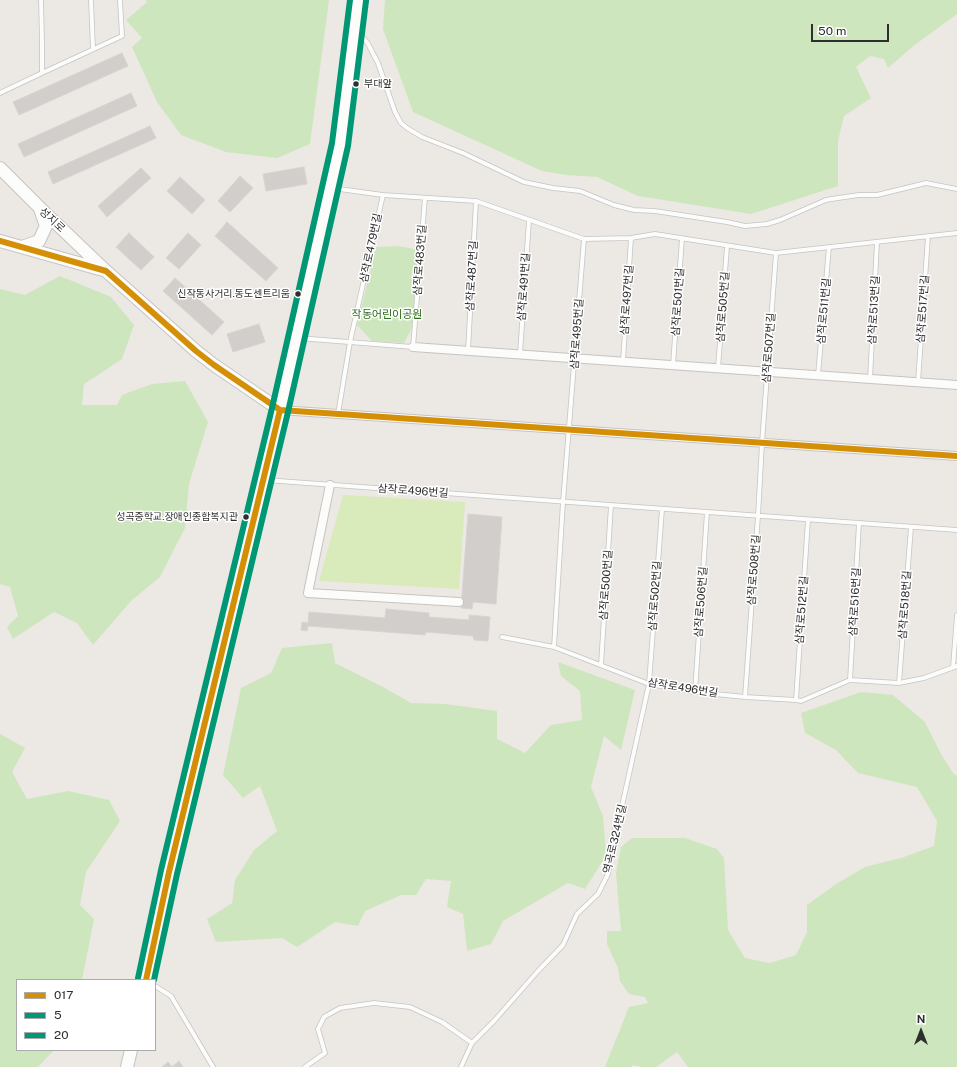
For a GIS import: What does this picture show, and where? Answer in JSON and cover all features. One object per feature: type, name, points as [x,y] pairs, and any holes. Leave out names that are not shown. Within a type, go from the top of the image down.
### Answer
[{"type":"street","points":[[146,979],[262,480],[280,410],[340,144],[358,0]]},
{"type":"street","name":"성지로","points":[[0,168],[106,271],[196,351],[280,410]]},
{"type":"street","points":[[22,247],[39,241],[46,226],[40,208]]},
{"type":"street","points":[[0,241],[106,271]]},
{"type":"street","points":[[413,347],[957,385]]},
{"type":"street","points":[[280,410],[957,456]]},
{"type":"street","points":[[330,485],[308,593],[459,602]]},
{"type":"street","points":[[127,1067],[131,1051]]},
{"type":"lane","points":[[41,0],[42,73]]},
{"type":"lane","points":[[92,0],[93,49]]},
{"type":"lane","points":[[0,93],[122,36],[120,0]]},
{"type":"lane","points":[[354,27],[370,47],[378,63],[395,112],[401,123],[406,128],[422,137],[463,153],[524,182],[553,188],[580,191],[614,205],[634,210],[654,211],[745,226],[767,224],[780,220],[826,200],[859,195],[877,195],[926,183],[957,189]]},
{"type":"lane","points":[[330,188],[383,195],[476,201],[584,239],[632,238],[656,234],[776,253],[957,233]]},
{"type":"lane","name":"삼작로479번길","points":[[338,414],[350,342],[383,195]]},
{"type":"lane","name":"삼작로483번길","points":[[413,347],[425,198]]},
{"type":"lane","name":"삼작로487번길","points":[[468,351],[476,201]]},
{"type":"lane","name":"삼작로491번길","points":[[520,354],[528,220]]},
{"type":"lane","name":"삼작로517번길","points":[[918,382],[928,236]]},
{"type":"lane","name":"삼작로497번길","points":[[623,361],[632,238]]},
{"type":"lane","name":"삼작로501번길","points":[[673,365],[682,238]]},
{"type":"lane","name":"삼작로495번길","points":[[570,430],[584,239]]},
{"type":"lane","name":"삼작로513번길","points":[[870,379],[877,242]]},
{"type":"lane","name":"삼작로505번길","points":[[718,368],[727,246]]},
{"type":"lane","name":"삼작로511번길","points":[[818,375],[829,247]]},
{"type":"lane","name":"삼작로507번길","points":[[762,443],[776,253]]},
{"type":"lane","points":[[296,337],[413,347]]},
{"type":"lane","points":[[554,647],[563,502],[570,430]]},
{"type":"lane","name":"삼작로508번길","points":[[745,697],[762,443]]},
{"type":"lane","name":"삼작로496번길","points":[[262,480],[957,530]]},
{"type":"lane","name":"삼작로500번길","points":[[601,665],[611,505]]},
{"type":"lane","name":"삼작로502번길","points":[[649,684],[662,509]]},
{"type":"lane","name":"삼작로506번길","points":[[695,692],[707,512]]},
{"type":"lane","name":"삼작로512번길","points":[[796,700],[808,520]]},
{"type":"lane","name":"삼작로516번길","points":[[850,680],[859,524]]},
{"type":"lane","name":"삼작로518번길","points":[[899,683],[911,527]]},
{"type":"lane","points":[[955,666],[957,615]]},
{"type":"lane","name":"삼작로496번길","points":[[502,637],[554,647],[649,684],[695,692],[801,701],[850,680],[899,683],[924,678],[955,666]]},
{"type":"lane","name":"역곡로324번길","points":[[461,1067],[472,1043],[564,945],[577,914],[598,894],[608,874],[613,835],[622,806],[649,684]]},
{"type":"lane","points":[[156,987],[171,996],[213,1067]]},
{"type":"lane","points":[[305,1067],[325,1053],[318,1029],[324,1017],[340,1008],[374,1003],[410,1007],[442,1022],[472,1043]]},
{"type":"green space","points":[[146,0],[329,0],[310,144],[277,158],[226,152],[181,135],[157,102],[132,47],[142,38],[126,20],[147,2]]},
{"type":"green space","points":[[385,0],[957,0],[957,14],[912,47],[888,68],[884,59],[870,56],[856,67],[871,98],[844,116],[838,141],[838,186],[751,214],[638,196],[597,177],[566,175],[542,171],[413,112],[383,29]]},
{"type":"green space","name":"작동어린이공원","points":[[398,246],[419,250],[413,326],[404,343],[372,341],[357,325],[376,247]]},
{"type":"green space","points":[[60,276],[111,297],[134,325],[122,359],[84,384],[82,405],[117,405],[122,395],[152,384],[185,381],[208,422],[189,484],[185,528],[160,577],[131,601],[93,645],[77,623],[54,612],[13,639],[7,627],[18,616],[10,587],[0,584],[0,289],[25,295]]},
{"type":"green space","points":[[343,495],[465,502],[459,589],[319,581]]},
{"type":"green space","points":[[332,643],[335,663],[411,703],[445,704],[497,711],[497,739],[525,753],[551,725],[582,720],[580,691],[561,676],[558,662],[635,690],[621,750],[604,736],[591,787],[603,816],[606,856],[585,889],[568,883],[503,921],[491,944],[467,951],[463,914],[447,907],[451,881],[426,879],[416,895],[401,895],[365,911],[358,926],[335,922],[297,947],[282,938],[216,942],[207,919],[232,903],[235,880],[254,850],[277,831],[260,786],[243,798],[223,775],[241,688],[271,673],[282,648]]},
{"type":"green space","points":[[861,692],[893,695],[925,722],[941,754],[953,773],[957,776],[957,1067],[688,1067],[677,1052],[656,1067],[642,1067],[633,1065],[631,1067],[605,1067],[629,1007],[648,1003],[645,997],[629,994],[620,981],[618,968],[607,944],[607,931],[621,931],[616,873],[621,847],[632,838],[685,838],[717,849],[724,858],[728,930],[745,958],[770,963],[796,955],[807,932],[807,905],[836,884],[865,867],[901,858],[934,846],[937,821],[917,787],[858,773],[836,750],[805,733],[801,713]]},
{"type":"green space","points":[[0,734],[25,748],[12,772],[27,799],[68,791],[109,800],[120,821],[86,872],[80,905],[94,919],[82,979],[16,979],[16,1051],[53,1051],[38,1067],[0,1067]]},
{"type":"building","points":[[122,53],[128,66],[19,115],[13,102]]},
{"type":"building","points":[[131,93],[137,106],[24,157],[18,144]]},
{"type":"building","points":[[150,126],[156,138],[53,184],[48,172]]},
{"type":"building","points":[[304,167],[307,184],[266,191],[263,174]]},
{"type":"building","points":[[141,168],[151,178],[107,217],[98,206]]},
{"type":"building","points":[[240,176],[253,188],[230,212],[218,201]]},
{"type":"building","points":[[180,177],[205,200],[192,214],[167,191]]},
{"type":"building","points":[[227,222],[278,268],[266,281],[215,236]]},
{"type":"building","points":[[129,233],[154,257],[141,270],[116,247]]},
{"type":"building","points":[[188,233],[201,245],[179,269],[166,258]]},
{"type":"building","points":[[175,278],[224,322],[212,335],[163,291]]},
{"type":"building","points":[[259,324],[265,342],[233,352],[227,334]]},
{"type":"building","points":[[468,514],[502,517],[496,604],[473,602],[472,609],[461,608]]},
{"type":"building","points":[[386,609],[429,613],[429,617],[469,620],[469,615],[490,617],[488,641],[474,640],[473,636],[426,632],[425,635],[308,626],[307,631],[301,630],[302,622],[308,623],[309,612],[385,618]]},
{"type":"building","points":[[179,1061],[183,1067],[172,1067]]},
{"type":"building","points":[[168,1062],[172,1067],[162,1067]]},
{"type":"transit line","name":"20","points":[[138,978],[161,870],[272,408],[332,143],[350,0]]},
{"type":"transit line","name":"5","points":[[154,979],[177,874],[288,412],[348,146],[366,1]]},
{"type":"transit line","name":"017","points":[[0,241],[106,271],[196,351],[280,410],[957,456]]},
{"type":"transit line","name":"017","points":[[146,979],[169,872],[280,410]]},
{"type":"place","name":"부대앞","points":[[356,84]]},
{"type":"place","name":"신작동사거리.동도센트리움","points":[[298,294]]},
{"type":"place","name":"성곡중학교.장애인종합복지관","points":[[246,517]]}]
